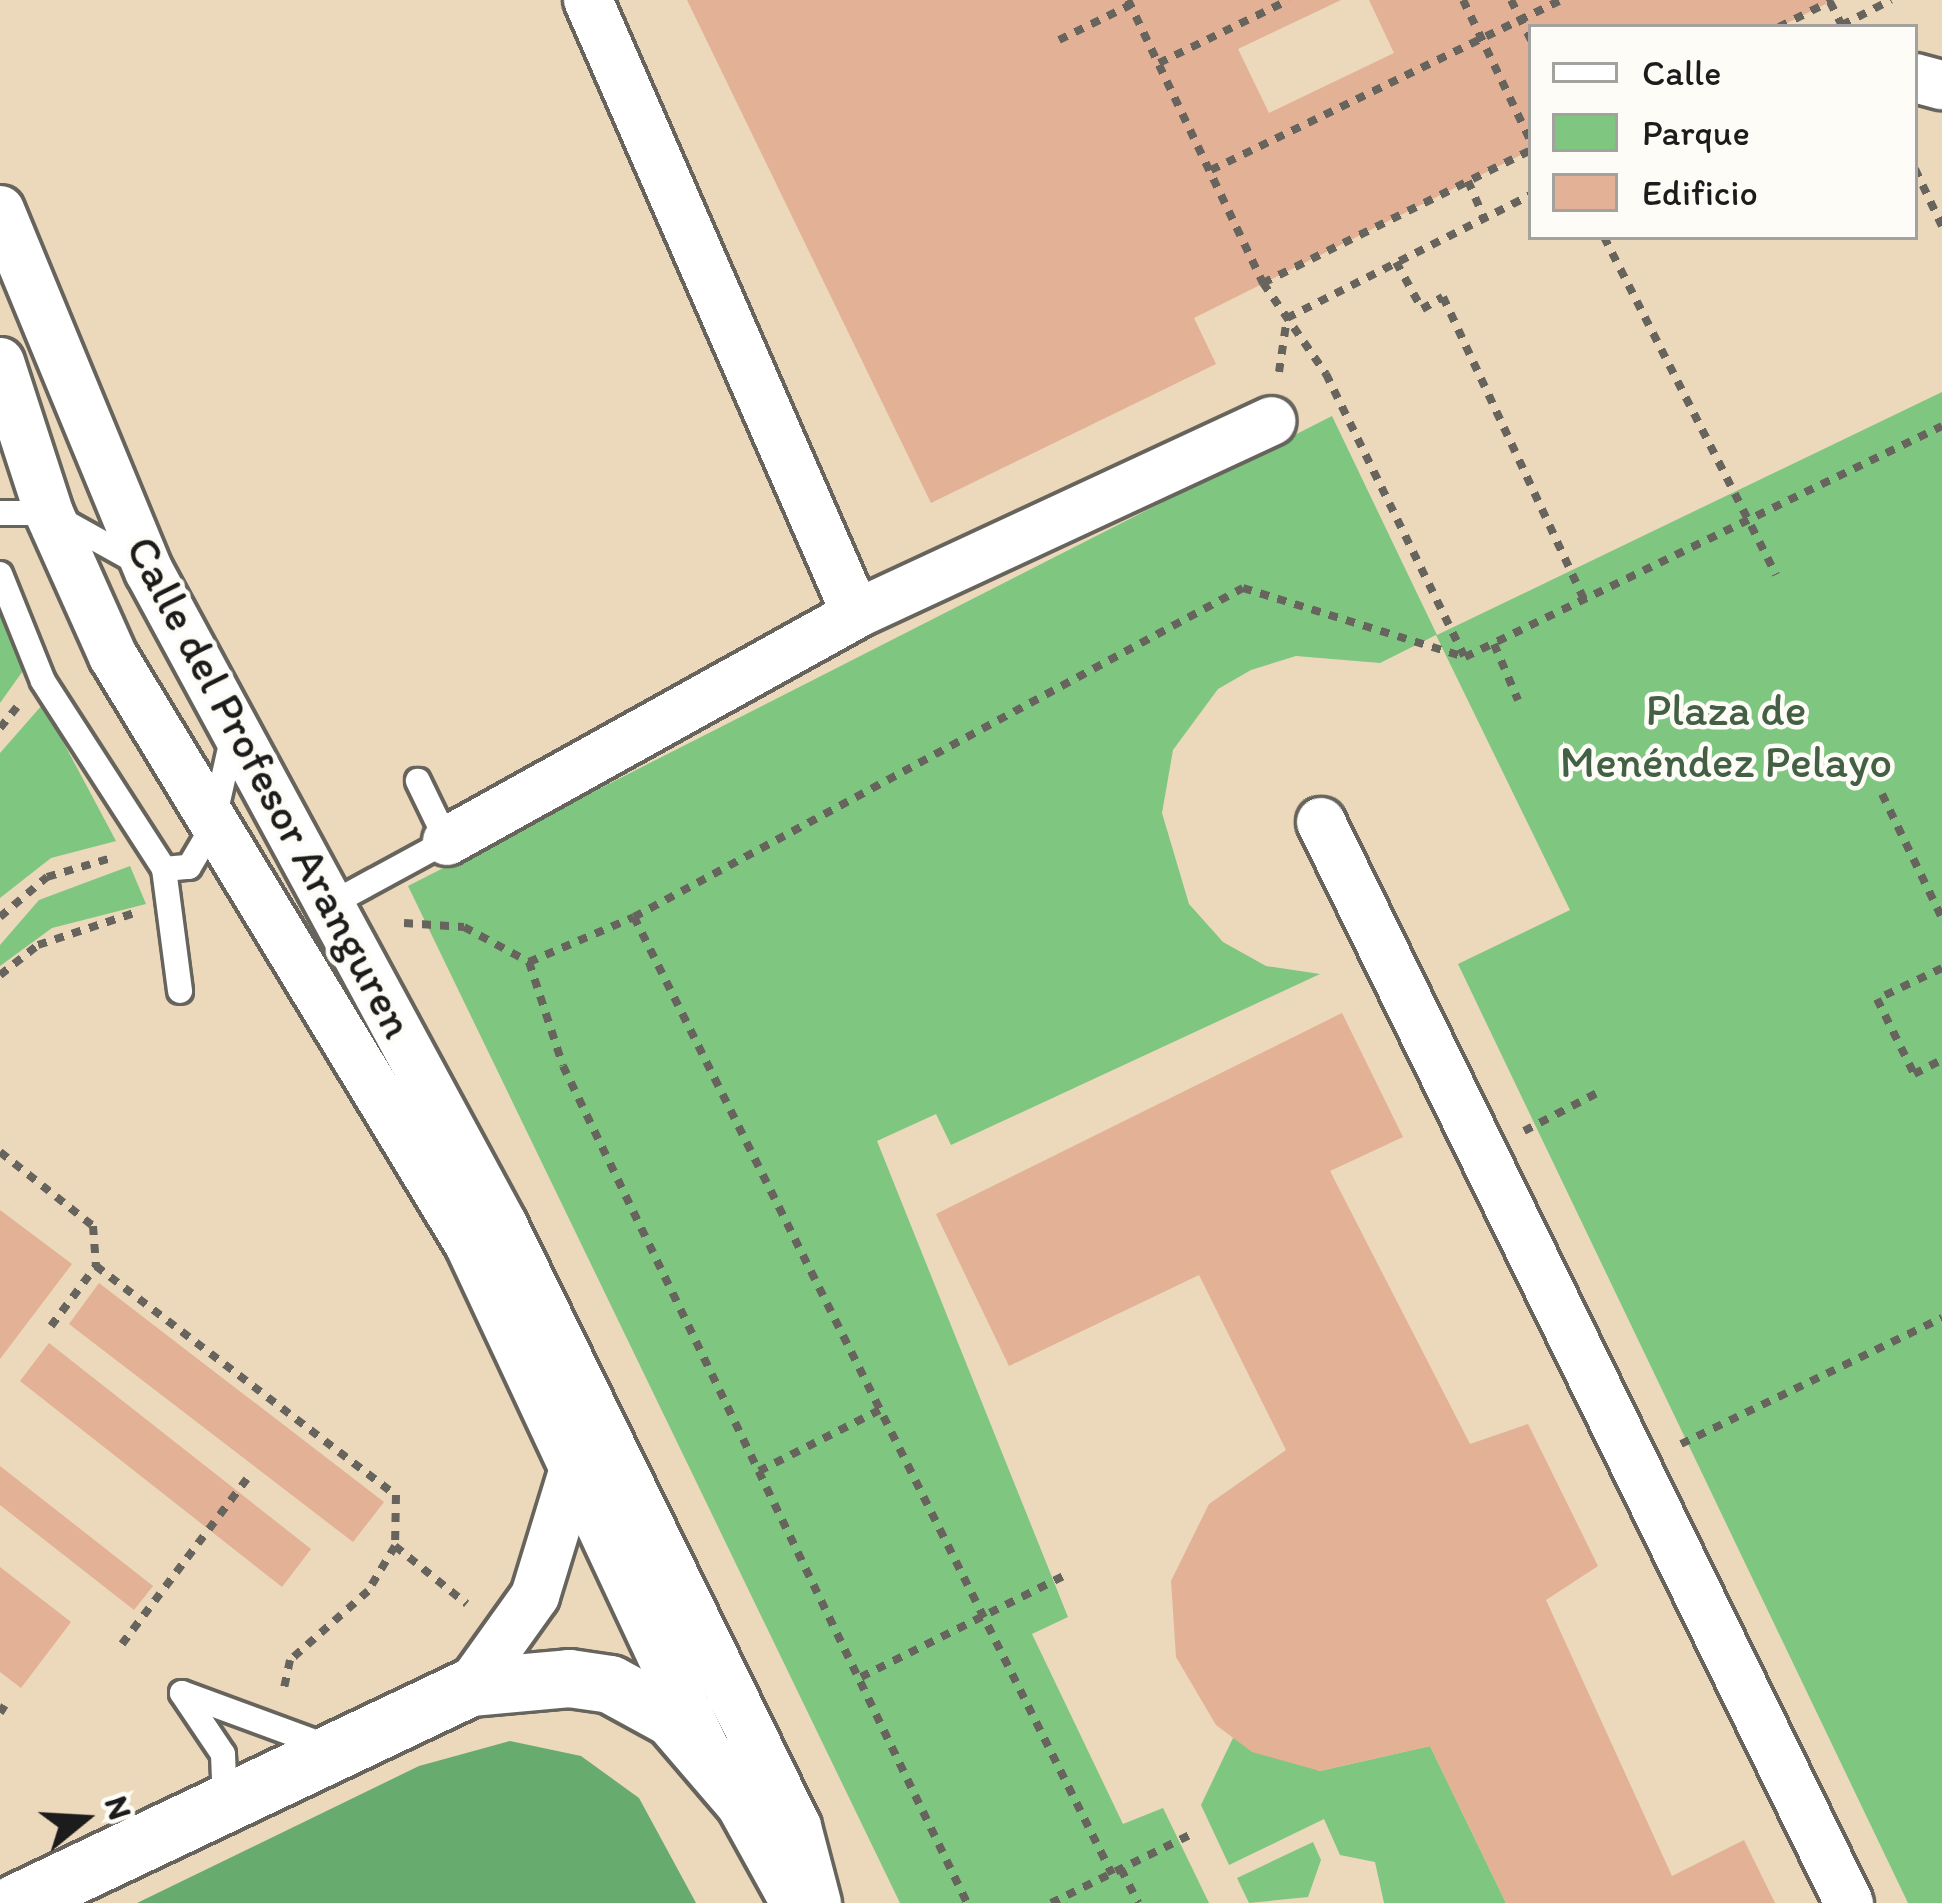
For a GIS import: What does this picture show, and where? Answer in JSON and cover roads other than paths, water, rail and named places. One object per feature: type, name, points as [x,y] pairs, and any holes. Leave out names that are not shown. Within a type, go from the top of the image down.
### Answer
[{"type":"street","points":[[588,0],[856,614]]},
{"type":"street","name":"Calle del Profesor Aranguren","points":[[0,210],[148,571],[331,904],[564,1353],[797,1827],[817,1903]]},
{"type":"street","name":"Calle del Profesor Aranguren","points":[[0,362],[49,513],[113,656],[212,828],[469,1244],[705,1749],[800,1903]]},
{"type":"street","points":[[447,841],[856,614],[1271,421]]},
{"type":"street","points":[[1321,822],[1849,1903]]},
{"type":"street","name":"Calle del Profesor Aranguren","points":[[470,1687],[535,1597],[574,1475],[578,1406],[564,1353]]},
{"type":"street","points":[[15,1903],[470,1687],[610,1684],[705,1749]]},
{"type":"lane","points":[[0,513],[49,513],[148,571]]},
{"type":"lane","points":[[0,574],[43,681],[164,869],[180,992]]},
{"type":"lane","points":[[164,869],[189,867],[212,828],[234,731]]},
{"type":"lane","points":[[331,904],[447,841],[418,781]]},
{"type":"lane","points":[[225,1804],[224,1754],[182,1693],[337,1750]]},
{"type":"park label","name":"Plaza de Menéndez Pelayo","points":[[1726,736]]}]
